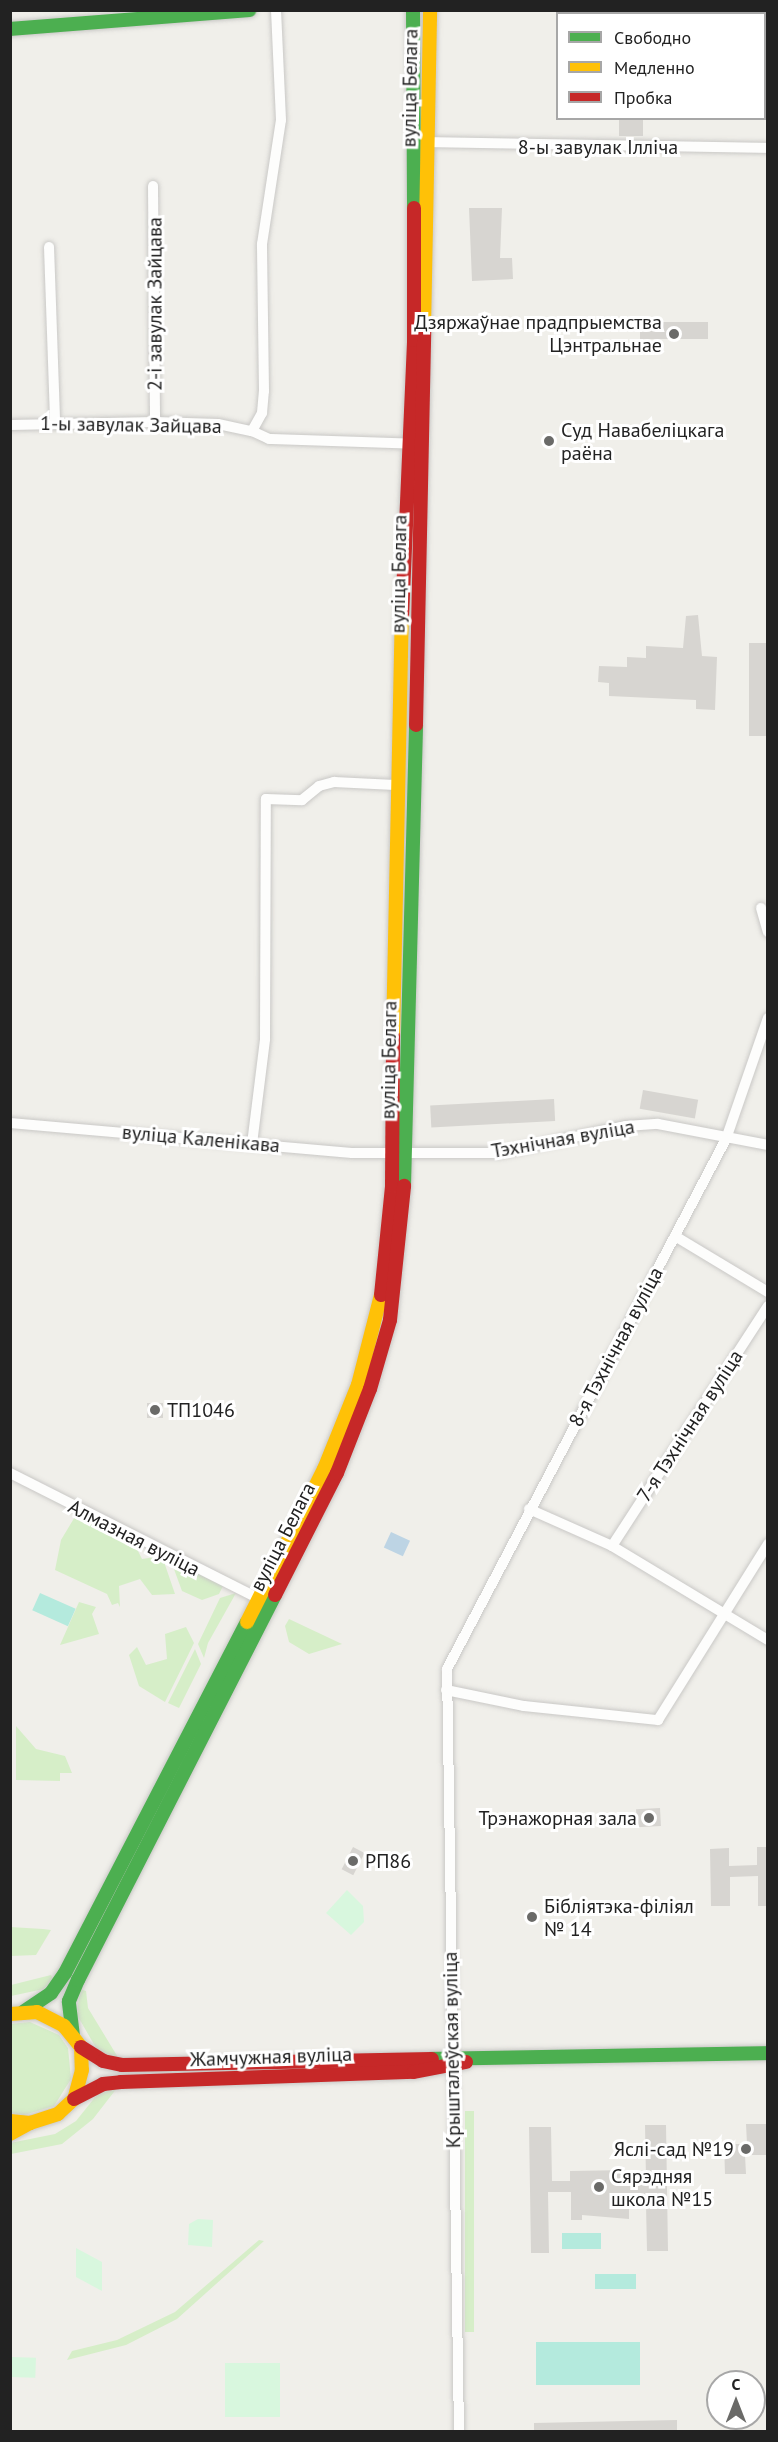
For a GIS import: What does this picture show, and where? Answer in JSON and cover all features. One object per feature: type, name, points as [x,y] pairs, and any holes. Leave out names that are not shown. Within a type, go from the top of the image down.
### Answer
[{"type":"street","points":[[10,29],[249,10]]},
{"type":"street","points":[[252,431],[261,413],[264,391],[261,244],[281,120],[276,10]]},
{"type":"street","name":"вуліца Белага","points":[[74,2099],[81,2079],[69,2001],[333,1482],[370,1389],[397,1279],[415,444],[413,10]]},
{"type":"street","name":"вуліца Белага","points":[[17,2013],[51,1993],[65,1973],[259,1599],[324,1469],[358,1385],[380,1302],[400,1154],[395,785],[415,444],[428,142],[430,10]]},
{"type":"street","name":"8-ы завулак Ілліча","points":[[428,142],[768,148]]},
{"type":"street","name":"2-і завулак Зайцава","points":[[153,186],[155,422]]},
{"type":"street","points":[[49,247],[55,422]]},
{"type":"street","name":"1-ы завулак Зайцава","points":[[10,425],[55,422],[218,424],[252,431],[269,440],[415,444]]},
{"type":"street","points":[[252,1144],[265,1039],[266,799],[303,800],[319,786],[334,782],[395,785]]},
{"type":"street","points":[[761,908],[768,932]]},
{"type":"street","name":"8-я Тэхнічная вуліца","points":[[447,1669],[529,1509],[726,1138],[768,1018]]},
{"type":"street","name":"вуліца Каленікава","points":[[10,1123],[400,1154]]},
{"type":"street","name":"Тэхнічная вуліца","points":[[400,1154],[500,1153],[626,1126],[658,1124],[768,1145]]},
{"type":"street","points":[[675,1236],[768,1292]]},
{"type":"street","name":"7-я Тэхнічная вуліца","points":[[612,1546],[768,1306]]},
{"type":"street","name":"Алмазная вуліца","points":[[10,1473],[259,1599]]},
{"type":"street","points":[[529,1509],[612,1546],[768,1640]]},
{"type":"street","points":[[446,1689],[524,1706],[658,1720],[726,1616],[768,1544]]},
{"type":"street","name":"Крышталеўская вуліца","points":[[447,1669],[459,2432]]},
{"type":"street","name":"Жамчужная вуліца","points":[[17,2013],[46,2015],[103,2061],[122,2065],[452,2062]]},
{"type":"street","name":"Жамчужная вуліца","points":[[30,2124],[50,2118],[74,2099],[103,2084],[121,2082],[471,2061],[768,2053]]},
{"type":"street","points":[[10,2121],[30,2124]]},
{"type":"street","points":[[10,2134],[30,2124]]},
{"type":"green space","points":[[417,479],[404,1116],[400,1116],[402,802],[410,501]]},
{"type":"green space","points":[[76,1515],[134,1543],[142,1559],[162,1556],[175,1594],[152,1595],[140,1579],[119,1586],[120,1607],[118,1603],[112,1605],[107,1594],[55,1570],[61,1540]]},
{"type":"green space","points":[[171,1561],[223,1586],[219,1594],[202,1600],[182,1591]]},
{"type":"green space","points":[[236,1593],[208,1643],[204,1658],[198,1644],[220,1598]]},
{"type":"green space","points":[[79,1602],[96,1607],[92,1614],[99,1634],[60,1645]]},
{"type":"green space","points":[[289,1619],[342,1644],[309,1654],[289,1642],[285,1626]]},
{"type":"green space","points":[[186,1627],[194,1643],[165,1702],[139,1686],[129,1655],[137,1647],[146,1665],[167,1659],[165,1634]]},
{"type":"green space","points":[[195,1649],[201,1664],[179,1708],[168,1703]]},
{"type":"green space","points":[[16,1726],[36,1749],[65,1756],[72,1773],[60,1773],[60,1781],[16,1780]]},
{"type":"green space","points":[[347,1890],[363,1906],[364,1922],[351,1935],[326,1913]]},
{"type":"green space","points":[[10,1927],[51,1930],[36,1955],[11,1956]]},
{"type":"green space","points":[[51,1975],[53,1979],[44,1989],[11,1996],[11,1985]]},
{"type":"green space","points":[[80,1989],[86,1991],[88,2008],[119,2059],[99,2053],[77,2015]]},
{"type":"green space","points":[[30,2022],[59,2035],[68,2048],[71,2079],[54,2106],[24,2115],[11,2113],[10,2024]]},
{"type":"green space","points":[[124,2064],[411,2064],[411,2069],[124,2069]]},
{"type":"green space","points":[[117,2088],[93,2119],[62,2144],[11,2154],[10,2143],[55,2134],[76,2121],[100,2091]]},
{"type":"green space","points":[[465,2111],[474,2111],[474,2332],[465,2332]]},
{"type":"green space","points":[[198,2219],[213,2220],[212,2247],[188,2245],[189,2224]]},
{"type":"green space","points":[[259,2240],[264,2241],[177,2319],[126,2345],[67,2360],[72,2351],[117,2340],[175,2312]]},
{"type":"green space","points":[[76,2248],[102,2262],[102,2291],[76,2277]]},
{"type":"green space","points":[[11,2357],[36,2358],[35,2378],[10,2377]]},
{"type":"green space","points":[[225,2363],[280,2363],[280,2417],[225,2417]]},
{"type":"shaded area","points":[[391,1532],[410,1541],[403,1556],[384,1547]]},
{"type":"shaded area","points":[[40,1593],[76,1609],[68,1626],[32,1610]]},
{"type":"shaded area","points":[[562,2233],[601,2233],[601,2249],[562,2249]]},
{"type":"shaded area","points":[[595,2274],[636,2274],[636,2289],[595,2289]]},
{"type":"shaded area","points":[[536,2342],[640,2342],[640,2385],[536,2385]]},
{"type":"building","points":[[619,120],[643,120],[643,136],[619,136]]},
{"type":"building","points":[[469,208],[502,208],[500,258],[512,258],[513,279],[472,281]]},
{"type":"building","name":"Дзяржаўнае прадпрыемства Цэнтральнае","points":[[640,322],[708,322],[708,339],[640,339]]},
{"type":"building","points":[[698,615],[702,656],[717,657],[715,710],[696,709],[696,700],[609,696],[609,683],[598,682],[599,666],[627,667],[627,657],[646,658],[646,646],[683,648],[686,616]]},
{"type":"building","points":[[749,643],[768,643],[768,736],[749,736]]},
{"type":"building","points":[[643,1090],[698,1100],[695,1118],[640,1109]]},
{"type":"building","points":[[554,1099],[555,1121],[431,1127],[430,1105]]},
{"type":"building","name":"ТП1046","points":[[147,1403],[163,1403],[163,1418],[147,1418]]},
{"type":"building","name":"Трэнажорная зала","points":[[660,1808],[661,1826],[637,1827],[636,1809]]},
{"type":"building","name":"РП86","points":[[353,1847],[365,1853],[353,1875],[342,1869]]},
{"type":"building","points":[[757,1847],[768,1847],[768,1906],[758,1906],[758,1876],[730,1877],[730,1906],[711,1906],[710,1849],[729,1848],[729,1866],[757,1865]]},
{"type":"building","name":"Яслі-сад №19","points":[[746,2124],[767,2124],[768,2155],[745,2155],[746,2174],[725,2174],[724,2144],[747,2144]]},
{"type":"building","name":"Сярэдняя школа №15","points":[[645,2125],[666,2125],[668,2251],[647,2251],[646,2205],[629,2206],[629,2219],[582,2215],[582,2220],[571,2220],[571,2192],[548,2192],[549,2253],[531,2253],[529,2127],[551,2127],[552,2181],[570,2181],[570,2171],[628,2170],[628,2179],[646,2179]]},
{"type":"building","points":[[677,2420],[677,2432],[534,2432],[534,2423]]},
{"type":"traffic: fast","points":[[10,29],[249,10]]},
{"type":"traffic: fast","points":[[413,10],[414,208]]},
{"type":"traffic: fast","points":[[404,1186],[416,725]]},
{"type":"traffic: fast","points":[[73,2036],[69,2001],[78,1980],[275,1595]]},
{"type":"traffic: fast","points":[[23,2012],[51,1993],[65,1973],[247,1622]]},
{"type":"traffic: fast","points":[[432,2059],[768,2053]]},
{"type":"traffic: slow","points":[[424,329],[430,10]]},
{"type":"traffic: slow","points":[[393,1036],[402,617]]},
{"type":"traffic: slow","points":[[247,1622],[324,1469],[358,1385],[381,1295]]},
{"type":"traffic: slow","points":[[10,2014],[37,2012],[64,2026],[81,2047],[82,2070],[74,2099],[58,2114],[30,2123],[10,2121]]},
{"type":"traffic: slow","points":[[10,2134],[30,2123]]},
{"type":"traffic: jam","points":[[402,617],[414,340],[414,208]]},
{"type":"traffic: jam","points":[[416,725],[424,329]]},
{"type":"traffic: jam","points":[[381,1295],[392,1186],[393,1036]]},
{"type":"traffic: jam","points":[[275,1595],[337,1473],[370,1389],[390,1320],[404,1186]]},
{"type":"traffic: jam","points":[[81,2047],[103,2061],[122,2065],[432,2059]]},
{"type":"traffic: jam","points":[[74,2099],[103,2084],[121,2082],[414,2072],[466,2062]]},
{"type":"place","name":"Дзяржаўнае прадпрыемства Цэнтральнае","points":[[674,334]]},
{"type":"place","name":"Суд Навабеліцкага раёна","points":[[549,441]]},
{"type":"place","name":"ТП1046","points":[[155,1410]]},
{"type":"place","name":"Трэнажорная зала","points":[[649,1818]]},
{"type":"place","name":"РП86","points":[[353,1861]]},
{"type":"place","name":"Бібліятэка-філіял № 14","points":[[532,1917]]},
{"type":"place","name":"Яслі-сад №19","points":[[746,2149]]},
{"type":"place","name":"Сярэдняя школа №15","points":[[599,2187]]}]
